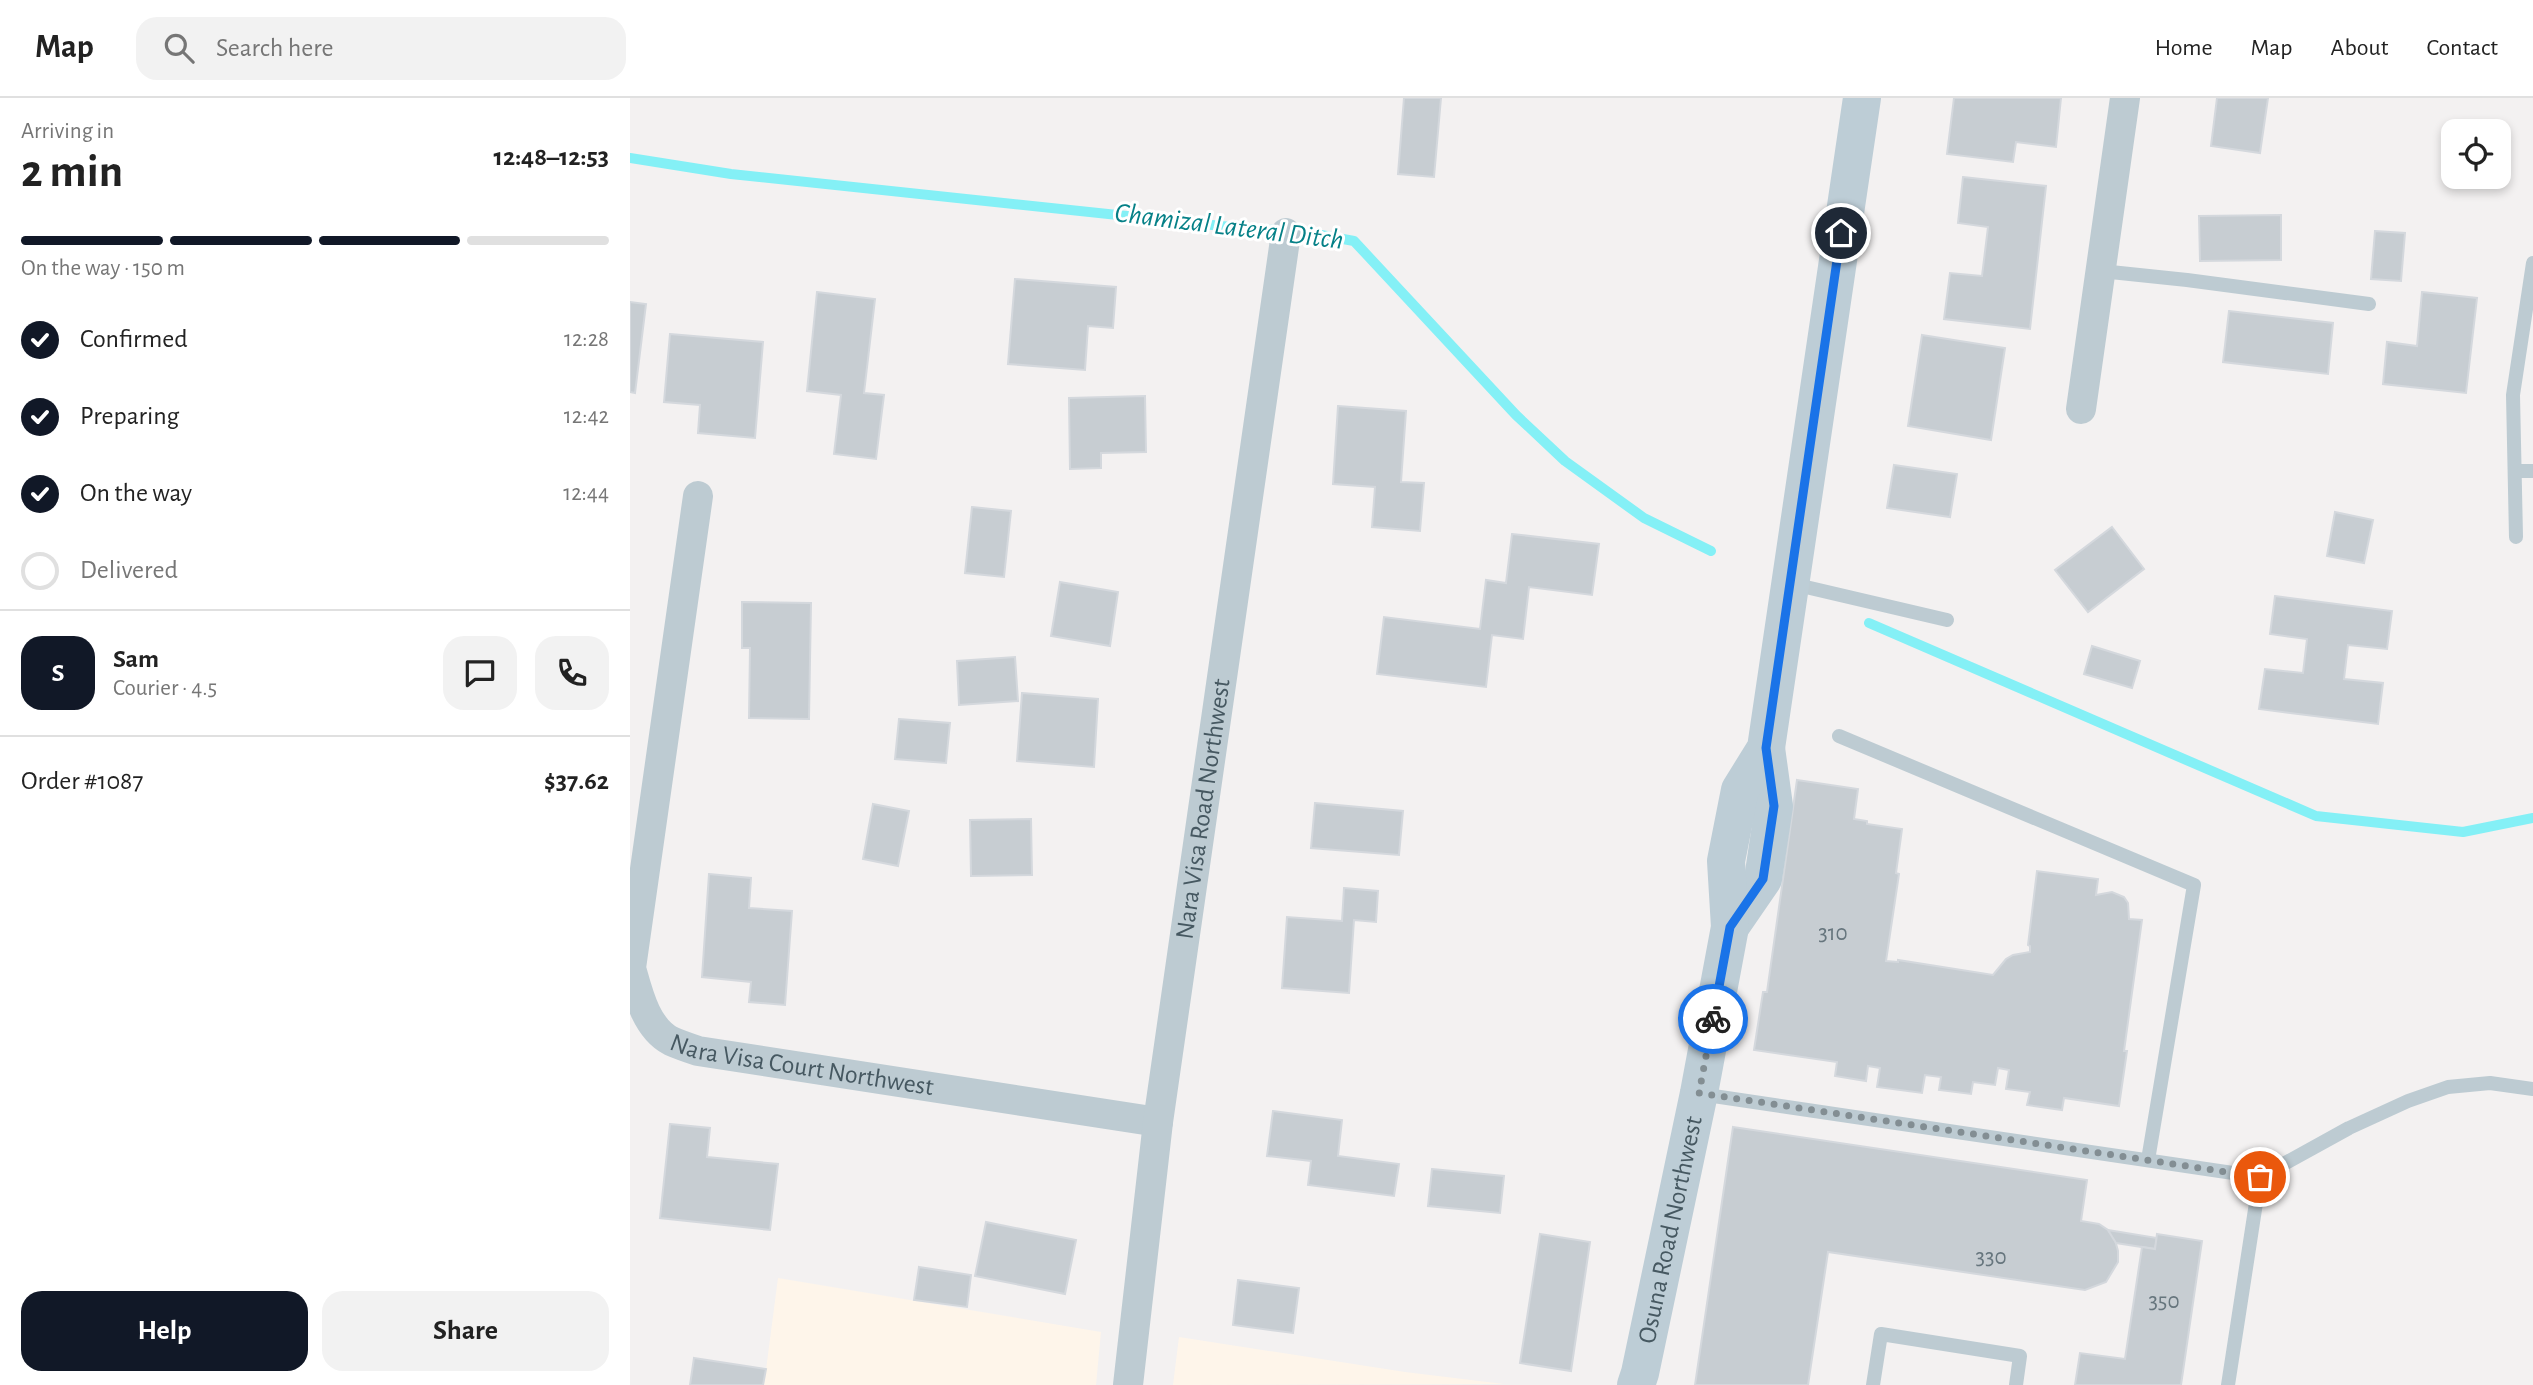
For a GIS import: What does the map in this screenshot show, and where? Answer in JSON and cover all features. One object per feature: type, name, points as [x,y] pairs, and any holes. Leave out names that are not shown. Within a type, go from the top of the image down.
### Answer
[{"type":"main road","points":[[1788,583],[1862,98]]},
{"type":"main road","name":"Osuna Road Northwest","points":[[1639,1381],[1699,1093],[1730,927],[1763,879],[1774,806],[1766,748],[1788,583]]},
{"type":"street","points":[[2081,409],[2125,98]]},
{"type":"street","name":"Nara Visa Road Northwest","points":[[1128,1385],[1158,1122],[1286,233]]},
{"type":"street","name":"Nara Visa Court Northwest","points":[[698,496],[631,968],[639,997],[649,1018],[668,1040],[698,1051],[1158,1122]]},
{"type":"lane","points":[[2516,537],[2513,395],[2533,263]]},
{"type":"lane","points":[[2101,271],[2369,304]]},
{"type":"lane","points":[[2515,471],[2533,471]]},
{"type":"lane","points":[[1788,583],[1947,620]]},
{"type":"lane","points":[[1839,736],[2194,885],[2148,1160]]},
{"type":"lane","points":[[1699,1093],[2260,1177],[2349,1128],[2408,1101],[2448,1087],[2490,1083],[2533,1089]]},
{"type":"lane","points":[[2228,1385],[2260,1177]]},
{"type":"lane","points":[[1874,1385],[1881,1334],[2021,1356],[2016,1385]]},
{"type":"shaded area","points":[[778,1278],[1101,1332],[1096,1385],[764,1385]]},
{"type":"shaded area","points":[[1179,1337],[1405,1372],[1504,1384],[1173,1385]]},
{"type":"building","points":[[1404,98],[1441,98],[1434,177],[1398,174]]},
{"type":"building","points":[[1954,98],[2061,98],[2056,147],[2016,142],[2013,162],[1947,154]]},
{"type":"building","points":[[2217,98],[2268,98],[2260,153],[2211,146]]},
{"type":"building","points":[[1963,177],[2046,186],[2030,329],[1944,319],[1950,273],[1982,276],[1988,227],[1958,223]]},
{"type":"building","points":[[2281,215],[2281,260],[2200,261],[2199,216]]},
{"type":"building","points":[[2375,231],[2405,233],[2401,281],[2371,279]]},
{"type":"building","points":[[1015,279],[1116,287],[1113,328],[1088,326],[1085,370],[1008,364]]},
{"type":"building","points":[[817,292],[875,299],[864,393],[884,395],[876,459],[834,454],[841,395],[807,391]]},
{"type":"building","points":[[2422,292],[2477,298],[2466,393],[2383,384],[2387,342],[2417,346]]},
{"type":"building","points":[[630,302],[646,304],[635,393],[630,392]]},
{"type":"building","points":[[2229,311],[2333,323],[2328,374],[2223,362]]},
{"type":"building","points":[[670,334],[763,342],[755,438],[698,433],[700,405],[664,402]]},
{"type":"building","points":[[1922,335],[2005,348],[1991,440],[1908,426]]},
{"type":"building","points":[[1145,396],[1146,452],[1101,453],[1101,468],[1070,469],[1069,398]]},
{"type":"building","points":[[1338,406],[1406,411],[1401,482],[1424,483],[1420,531],[1372,527],[1375,487],[1333,484]]},
{"type":"building","points":[[1894,465],[1957,474],[1950,517],[1887,508]]},
{"type":"building","points":[[972,507],[1011,511],[1004,577],[965,573]]},
{"type":"building","points":[[2335,512],[2373,520],[2364,563],[2327,556]]},
{"type":"building","points":[[2112,527],[2144,569],[2088,612],[2055,570]]},
{"type":"building","points":[[1512,534],[1599,544],[1592,595],[1529,587],[1523,639],[1492,635],[1486,687],[1377,674],[1384,617],[1480,629],[1486,580],[1506,583]]},
{"type":"building","points":[[1060,582],[1118,592],[1110,646],[1051,636]]},
{"type":"building","points":[[2275,596],[2392,611],[2387,649],[2348,645],[2344,679],[2383,683],[2378,724],[2259,709],[2265,669],[2303,673],[2307,639],[2270,634]]},
{"type":"building","points":[[742,602],[811,603],[809,719],[749,718],[750,648],[742,648]]},
{"type":"building","points":[[2092,646],[2140,661],[2132,688],[2084,674]]},
{"type":"building","points":[[1015,657],[1018,701],[959,705],[957,661]]},
{"type":"building","points":[[1022,693],[1098,699],[1094,767],[1017,761]]},
{"type":"building","points":[[899,719],[950,723],[946,763],[895,759]]},
{"type":"building","points":[[1797,780],[1858,789],[1854,819],[1867,821],[1867,824],[1902,829],[1896,873],[1899,874],[1886,961],[1898,960],[1993,975],[2006,959],[2030,952],[2028,945],[2037,871],[2098,879],[2096,895],[2112,892],[2124,897],[2128,903],[2129,919],[2142,920],[2119,1106],[2064,1098],[2062,1110],[2027,1105],[2030,1092],[2006,1089],[2009,1070],[1998,1068],[1995,1085],[1973,1082],[1971,1094],[1939,1090],[1941,1077],[1925,1075],[1922,1093],[1877,1087],[1880,1068],[1868,1066],[1866,1081],[1835,1076],[1837,1062],[1754,1050],[1763,992],[1767,992]]},
{"type":"building","points":[[1315,803],[1403,811],[1399,855],[1311,848]]},
{"type":"building","points":[[873,804],[909,811],[898,866],[863,859]]},
{"type":"building","points":[[1031,819],[1032,875],[971,876],[970,820]]},
{"type":"building","points":[[709,874],[751,878],[749,908],[792,911],[785,1005],[749,1002],[751,982],[702,977]]},
{"type":"building","points":[[1344,888],[1378,891],[1376,922],[1354,920],[1349,993],[1282,988],[1287,917],[1342,921]]},
{"type":"building","points":[[1273,1111],[1342,1120],[1338,1156],[1399,1164],[1394,1196],[1308,1185],[1311,1161],[1267,1156]]},
{"type":"building","points":[[670,1124],[710,1128],[707,1157],[778,1164],[770,1230],[660,1218]]},
{"type":"building","points":[[1733,1127],[2087,1180],[2081,1221],[2099,1224],[2108,1230],[2115,1240],[2118,1262],[2106,1282],[2085,1290],[1828,1252],[1808,1385],[1695,1385]]},
{"type":"building","points":[[1432,1169],[1504,1176],[1500,1213],[1428,1206]]},
{"type":"building","points":[[986,1222],[1076,1240],[1065,1294],[975,1276]]},
{"type":"building","points":[[2108,1230],[2157,1238],[2155,1249],[2116,1243]]},
{"type":"building","points":[[1540,1234],[1590,1242],[1571,1371],[1520,1363]]},
{"type":"building","points":[[2157,1234],[2202,1241],[2181,1385],[2075,1385],[2080,1353],[2125,1359],[2142,1247],[2155,1249]]},
{"type":"building","points":[[919,1267],[971,1275],[967,1307],[914,1300]]},
{"type":"building","points":[[1238,1280],[1299,1288],[1293,1333],[1233,1325]]},
{"type":"building","points":[[694,1358],[766,1369],[763,1385],[690,1385]]},
{"type":"waterway","name":"Chamizal Lateral Ditch","points":[[630,158],[731,174],[1250,229],[1299,231],[1354,241],[1516,415],[1565,461],[1644,518],[1711,551]]},
{"type":"waterway","points":[[1869,623],[2316,816],[2463,832],[2533,818]]},
{"type":"way so far","points":[[1713,1019],[1699,1093],[2260,1177]]},
{"type":"route","points":[[1713,1019],[1730,927],[1763,879],[1767,855],[1774,806],[1766,748],[1841,233]]}]
